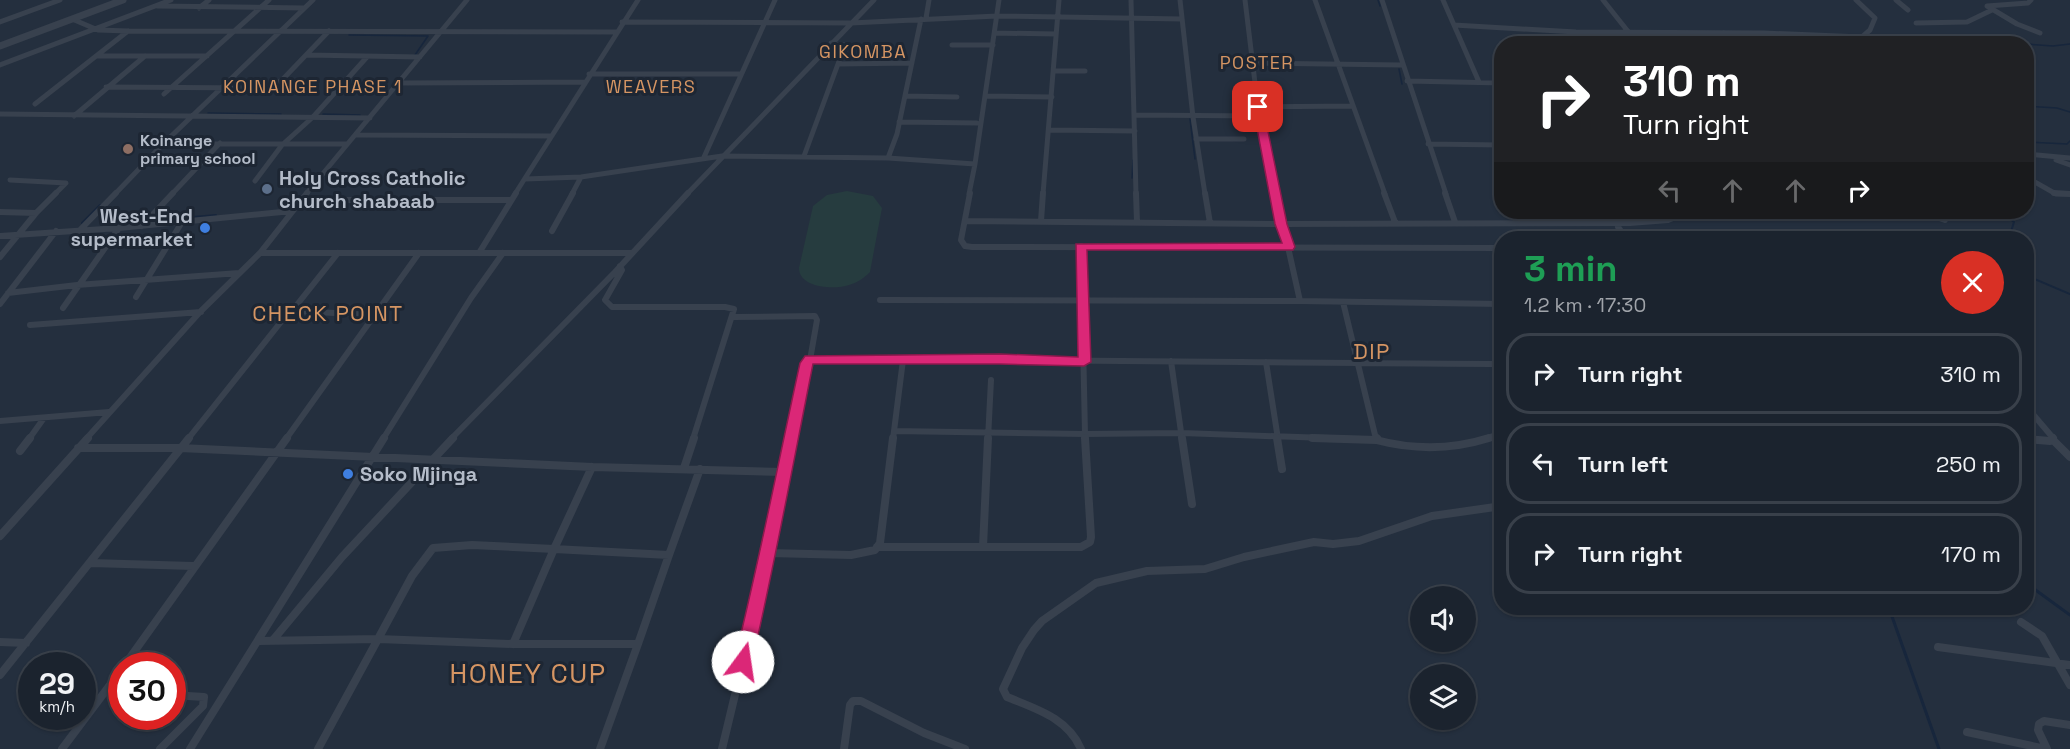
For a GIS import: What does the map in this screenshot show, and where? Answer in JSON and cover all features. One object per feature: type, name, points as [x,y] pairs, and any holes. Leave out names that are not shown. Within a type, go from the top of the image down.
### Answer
[{"type":"street","points":[[0,22],[60,0]]},
{"type":"street","points":[[0,46],[123,0]]},
{"type":"street","points":[[0,65],[171,0]]},
{"type":"street","points":[[199,8],[209,0]]},
{"type":"street","points":[[164,94],[269,0]]},
{"type":"street","points":[[79,231],[163,144],[313,0]]},
{"type":"street","points":[[0,536],[109,412],[201,312],[260,253],[301,200],[467,0]]},
{"type":"street","points":[[479,253],[589,74],[638,0]]},
{"type":"street","points":[[704,157],[775,0]]},
{"type":"street","points":[[273,640],[342,557],[432,459],[874,0]]},
{"type":"street","points":[[888,158],[929,0]]},
{"type":"street","points":[[999,0],[986,96],[961,240],[965,246],[1494,248]]},
{"type":"street","points":[[1041,221],[1059,0]]},
{"type":"street","points":[[1131,0],[1137,222]]},
{"type":"street","points":[[1180,0],[1193,117],[1210,223]]},
{"type":"street","points":[[1245,0],[1259,116],[1300,302]]},
{"type":"street","points":[[1315,0],[1395,222]]},
{"type":"street","points":[[1382,0],[1455,222]]},
{"type":"street","points":[[1443,0],[1479,82]]},
{"type":"street","points":[[1603,0],[1633,36]]},
{"type":"street","points":[[1856,0],[1875,18],[1870,30],[1863,36]]},
{"type":"street","points":[[1896,0],[1908,10]]},
{"type":"street","points":[[2031,0],[2028,3],[1994,3],[1987,6],[2024,27],[2040,33]]},
{"type":"street","points":[[156,6],[304,8]]},
{"type":"street","points":[[1916,23],[1966,22],[1992,10]]},
{"type":"street","points":[[622,22],[851,23],[996,16],[1182,19]]},
{"type":"street","points":[[72,19],[93,29],[128,31],[616,32]]},
{"type":"street","points":[[1454,25],[1631,33],[1775,33],[1840,36]]},
{"type":"street","points":[[34,104],[128,31]]},
{"type":"street","points":[[106,87],[269,88],[283,79],[329,31]]},
{"type":"street","points":[[994,33],[1056,34]]},
{"type":"street","points":[[1724,33],[1728,36]]},
{"type":"street","points":[[1775,33],[1779,36]]},
{"type":"street","points":[[804,156],[844,44],[831,44]]},
{"type":"street","points":[[952,45],[993,45]]},
{"type":"street","points":[[307,55],[420,57]]},
{"type":"street","points":[[96,56],[207,56]]},
{"type":"street","points":[[74,116],[145,56]]},
{"type":"street","points":[[255,181],[282,145],[313,117],[367,57]]},
{"type":"street","points":[[837,64],[912,63]]},
{"type":"street","points":[[1253,63],[1402,65]]},
{"type":"street","points":[[1054,71],[1085,71]]},
{"type":"street","points":[[589,74],[741,74]]},
{"type":"street","points":[[1407,81],[1494,82]]},
{"type":"street","points":[[399,82],[585,82]]},
{"type":"street","points":[[905,96],[957,97]]},
{"type":"street","points":[[986,96],[1052,97]]},
{"type":"street","points":[[1258,107],[1353,106]]},
{"type":"street","points":[[0,114],[370,118]]},
{"type":"street","points":[[1134,115],[1259,116]]},
{"type":"street","points":[[899,122],[977,123]]},
{"type":"street","points":[[1050,130],[1135,131]]},
{"type":"street","points":[[357,135],[551,136]]},
{"type":"street","points":[[1196,139],[1244,139]]},
{"type":"street","points":[[142,226],[220,143]]},
{"type":"street","points":[[163,144],[347,144]]},
{"type":"street","points":[[1428,144],[1494,145]]},
{"type":"street","points":[[2034,155],[2070,158]]},
{"type":"street","points":[[525,179],[581,177],[722,156],[888,158],[975,164]]},
{"type":"street","points":[[2050,158],[2070,165]]},
{"type":"street","points":[[552,231],[581,177]]},
{"type":"street","points":[[0,257],[36,213],[66,183],[10,180]]},
{"type":"street","points":[[2034,182],[2056,194],[2070,194]]},
{"type":"street","points":[[301,200],[511,200]]},
{"type":"street","points":[[0,236],[142,226],[292,211]]},
{"type":"street","points":[[0,212],[36,213]]},
{"type":"street","points":[[966,221],[1281,224],[1665,219]]},
{"type":"street","points":[[1617,221],[1620,231]]},
{"type":"street","points":[[136,297],[182,222]]},
{"type":"street","points":[[63,308],[118,228]]},
{"type":"street","points":[[0,304],[56,231]]},
{"type":"street","points":[[877,547],[1081,547],[1090,542],[1081,246]]},
{"type":"street","points":[[260,253],[632,253]]},
{"type":"street","points":[[0,675],[338,253]]},
{"type":"street","points":[[134,652],[193,566],[419,253]]},
{"type":"street","points":[[190,749],[372,456],[482,282],[503,253]]},
{"type":"street","points":[[620,266],[622,270],[620,276],[605,300],[612,307],[725,307],[734,309],[734,317],[684,468]]},
{"type":"street","points":[[8,293],[77,285],[239,273]]},
{"type":"street","points":[[880,300],[1494,304]]},
{"type":"street","points":[[1343,302],[1376,440]]},
{"type":"street","points":[[292,311],[374,315]]},
{"type":"street","points":[[30,325],[201,312]]},
{"type":"street","points":[[722,749],[769,553],[783,472],[807,363],[810,360],[817,320],[815,316],[734,317]]},
{"type":"street","points":[[810,360],[1000,359],[1084,362],[1494,364]]},
{"type":"street","points":[[769,553],[851,555],[870,551],[880,543],[903,360]]},
{"type":"street","points":[[1171,361],[1192,504]]},
{"type":"street","points":[[1266,362],[1282,468]]},
{"type":"street","points":[[983,547],[991,380]]},
{"type":"street","points":[[0,421],[109,412]]},
{"type":"street","points":[[2034,415],[2054,436],[2053,441]]},
{"type":"street","points":[[20,451],[44,418]]},
{"type":"street","points":[[894,431],[1278,435],[1376,440],[1414,449],[1435,449],[1494,437]]},
{"type":"street","points":[[2034,440],[2053,441],[2070,457]]},
{"type":"street","points":[[78,448],[180,448],[592,467],[783,472]]},
{"type":"street","points":[[513,644],[592,467]]},
{"type":"street","points":[[600,749],[700,469]]},
{"type":"street","points":[[1081,749],[1072,730],[1060,721],[1007,697],[1003,689],[1022,648],[1034,630],[1042,621],[1096,583],[1147,571],[1205,569],[1244,557],[1314,542],[1332,544],[1359,541],[1432,516],[1494,507]]},
{"type":"street","points":[[318,749],[420,561],[432,548],[451,545],[669,555]]},
{"type":"street","points":[[91,563],[193,566]]},
{"type":"street","points":[[2021,622],[2042,636],[2070,685]]},
{"type":"street","points":[[259,640],[378,639],[513,644],[638,644]]},
{"type":"street","points":[[0,642],[26,643]]},
{"type":"street","points":[[1938,647],[2070,665]]},
{"type":"street","points":[[62,749],[108,689]]},
{"type":"street","points":[[186,695],[204,696],[203,706],[186,723]]},
{"type":"street","points":[[844,749],[850,705],[853,701],[861,701],[924,733],[965,749]]},
{"type":"street","points":[[2047,749],[2038,730],[2039,724],[2044,721],[2070,725]]},
{"type":"street","points":[[160,749],[179,730]]},
{"type":"street","points":[[1967,732],[2047,749]]},
{"type":"green space","points":[[847,191],[873,196],[882,208],[870,272],[858,282],[843,287],[818,286],[805,280],[799,268],[813,206],[827,195]]},
{"type":"waterway","points":[[1378,0],[1380,6]]},
{"type":"waterway","points":[[349,35],[428,36],[415,55]]},
{"type":"waterway","points":[[2034,45],[2070,44]]},
{"type":"waterway","points":[[1249,58],[1250,64]]},
{"type":"waterway","points":[[1399,69],[1402,84]]},
{"type":"waterway","points":[[2034,107],[2057,108],[2070,112]]},
{"type":"waterway","points":[[208,113],[281,114]]},
{"type":"waterway","points":[[323,114],[360,115]]},
{"type":"waterway","points":[[1190,119],[1195,159]]},
{"type":"waterway","points":[[2034,142],[2067,144],[2070,141]]},
{"type":"waterway","points":[[1132,178],[1133,160]]},
{"type":"waterway","points":[[82,223],[100,205]]},
{"type":"waterway","points":[[159,220],[216,215]]},
{"type":"waterway","points":[[2010,219],[2014,222],[2011,231]]},
{"type":"waterway","points":[[2034,279],[2070,294]]},
{"type":"waterway","points":[[2034,589],[2070,615]]},
{"type":"waterway","points":[[1891,615],[1939,749]]},
{"type":"place","name":"Koinange primary school","points":[[128,149]]},
{"type":"place","name":"Holy Cross Catholic church shabaab","points":[[267,189]]},
{"type":"place","name":"West-End supermarket","points":[[205,228]]},
{"type":"place","name":"Soko Mjinga","points":[[348,474]]},
{"type":"district","name":"GIKOMBA","points":[[863,51]]},
{"type":"district","name":"POSTER","points":[[1257,62]]},
{"type":"district","name":"KOINANGE PHASE 1","points":[[313,86]]},
{"type":"district","name":"WEAVERS","points":[[651,86]]},
{"type":"district","name":"CHECK POINT","points":[[328,313]]},
{"type":"district","name":"DIP","points":[[1372,351]]},
{"type":"district","name":"HONEY CUP","points":[[528,673]]},
{"type":"route","points":[[743,662],[769,553],[783,472],[807,363],[820,358],[1084,362],[1081,246],[1289,247],[1281,224],[1258,107]]}]
